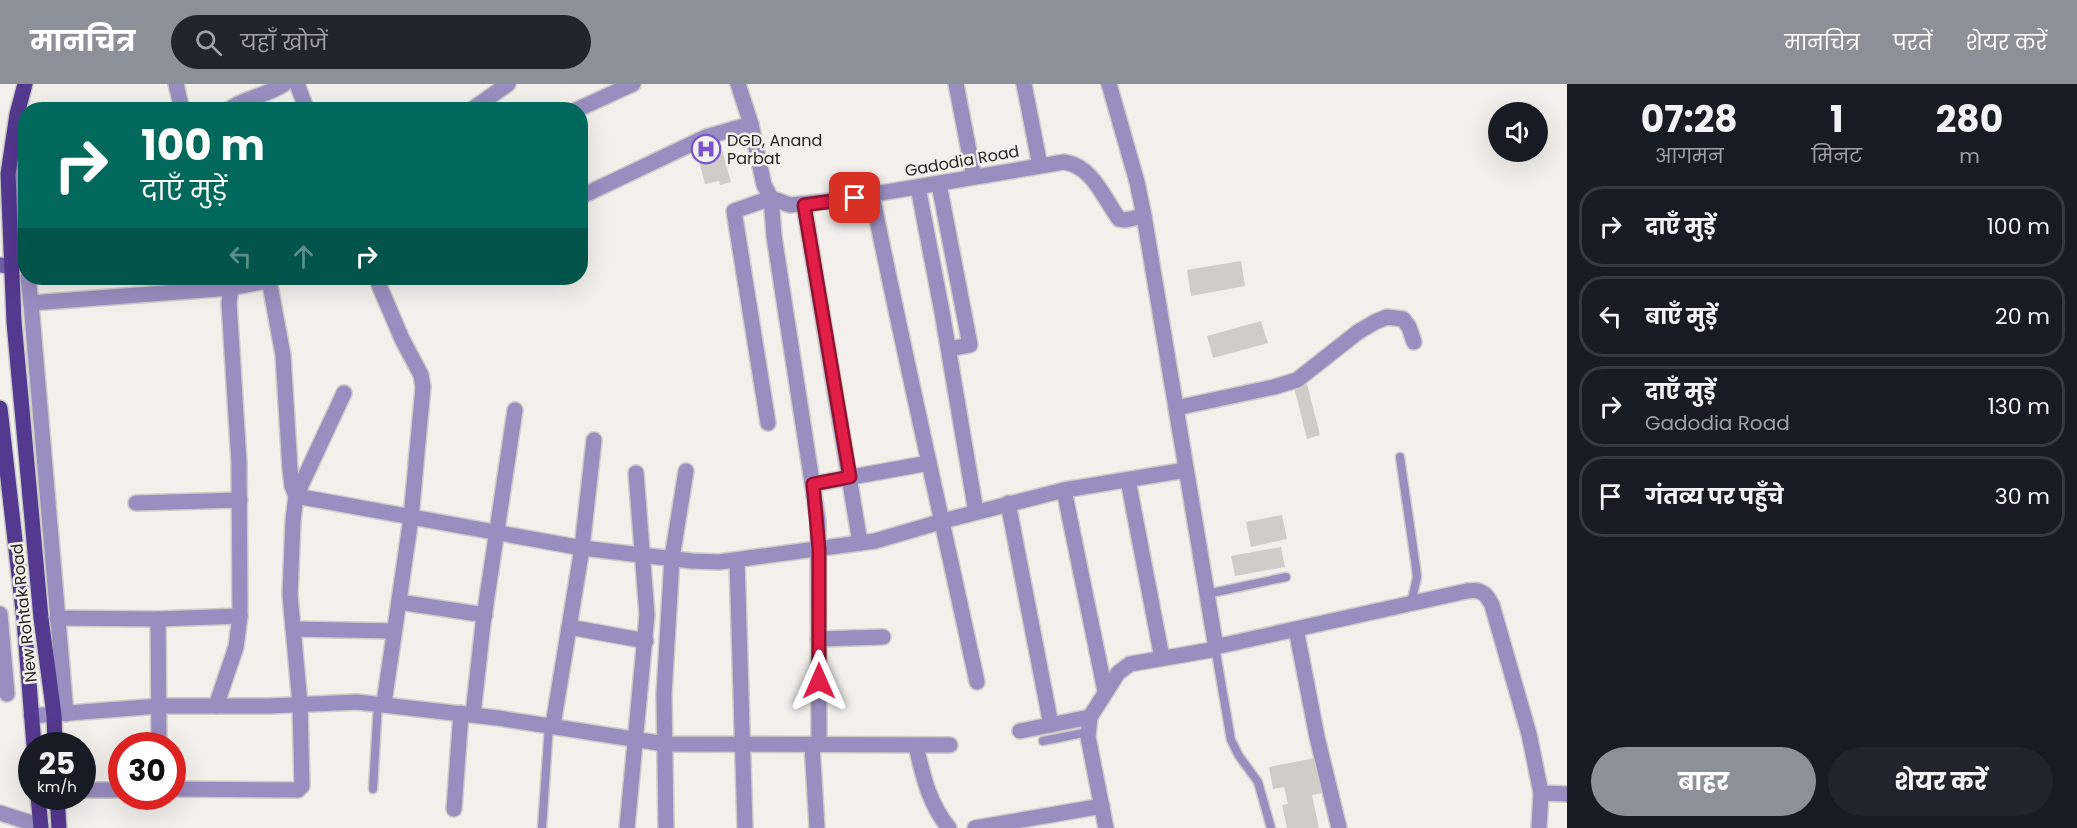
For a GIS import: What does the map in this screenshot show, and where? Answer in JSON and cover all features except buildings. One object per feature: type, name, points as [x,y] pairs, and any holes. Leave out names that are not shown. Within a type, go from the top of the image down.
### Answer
[{"type":"main road","name":"New Rohtak Road","points":[[24,102],[25,84]]},
{"type":"main road","name":"New Rohtak Road","points":[[18,138],[8,174],[5,237],[12,265],[14,322],[39,594],[60,715],[57,732]]},
{"type":"main road","name":"New Rohtak Road","points":[[0,408],[24,621],[33,732]]},
{"type":"main road","points":[[39,810],[41,827]]},
{"type":"main road","points":[[58,810],[59,828]]},
{"type":"street","points":[[176,84],[180,102]]},
{"type":"street","points":[[297,84],[304,102]]},
{"type":"street","points":[[482,102],[508,84]]},
{"type":"street","points":[[588,105],[633,84]]},
{"type":"street","points":[[738,84],[764,185],[771,198],[774,236],[813,484],[819,549],[817,828]]},
{"type":"street","points":[[956,84],[974,177]]},
{"type":"street","points":[[1024,84],[1040,166]]},
{"type":"street","points":[[1109,84],[1137,182],[1144,216],[1215,647]]},
{"type":"street","points":[[239,102],[279,86]]},
{"type":"street","points":[[588,193],[706,137],[750,124]]},
{"type":"street","points":[[12,265],[15,173],[18,152]]},
{"type":"street","name":"Gadodia Road","points":[[771,198],[779,203],[804,205],[1069,162],[1085,172],[1095,182],[1119,219],[1144,216]]},
{"type":"street","points":[[939,183],[970,345],[949,349]]},
{"type":"street","points":[[918,188],[949,349],[976,512]]},
{"type":"street","points":[[872,195],[977,682]]},
{"type":"street","points":[[768,423],[734,211],[771,198]]},
{"type":"street","points":[[804,205],[861,543]]},
{"type":"street","points":[[29,285],[57,618],[60,715]]},
{"type":"street","points":[[31,303],[216,285]]},
{"type":"street","points":[[216,706],[236,647],[240,616],[240,500],[236,395],[229,303],[235,285]]},
{"type":"street","points":[[270,285],[283,355],[292,486],[296,496]]},
{"type":"street","points":[[379,285],[422,379],[411,518],[381,703]]},
{"type":"street","points":[[1176,408],[1297,380],[1358,332],[1387,317],[1403,319],[1409,327],[1414,342]]},
{"type":"street","points":[[186,789],[300,789],[302,786],[300,704],[290,580],[296,496],[344,393]]},
{"type":"street","points":[[454,809],[515,410]]},
{"type":"street","points":[[551,725],[582,548],[594,440]]},
{"type":"street","points":[[813,484],[928,463]]},
{"type":"street","points":[[296,496],[582,548],[692,561],[737,560],[891,538],[943,521],[1064,490],[1186,470]]},
{"type":"street","points":[[666,828],[664,694],[672,558],[686,471]]},
{"type":"street","points":[[627,828],[647,615],[636,473]]},
{"type":"street","points":[[1128,480],[1162,658]]},
{"type":"street","points":[[1064,490],[1105,691]]},
{"type":"street","points":[[136,503],[240,500]]},
{"type":"street","points":[[1008,504],[1051,725]]},
{"type":"street","points":[[737,560],[745,828]]},
{"type":"street","points":[[1106,828],[1088,732],[1090,717],[1105,691],[1125,668],[1139,662],[1210,650],[1215,647],[1477,590],[1487,595],[1492,605],[1529,734],[1541,793],[1539,828]]},
{"type":"street","points":[[399,602],[484,615]]},
{"type":"street","points":[[0,614],[4,693],[30,700]]},
{"type":"street","points":[[57,618],[158,620],[240,616]]},
{"type":"street","points":[[158,620],[159,732]]},
{"type":"street","points":[[569,627],[646,641]]},
{"type":"street","points":[[293,629],[394,631]]},
{"type":"street","points":[[1296,629],[1317,737],[1339,828]]},
{"type":"street","points":[[818,639],[883,638]]},
{"type":"street","points":[[31,716],[159,706],[357,702],[381,703],[551,725],[665,744],[950,745]]},
{"type":"street","points":[[1020,731],[1090,717]]},
{"type":"street","points":[[916,746],[933,806],[949,828]]},
{"type":"street","points":[[1541,793],[1567,794]]},
{"type":"street","points":[[975,828],[1036,823],[1102,806]]},
{"type":"street","points":[[0,813],[41,827]]},
{"type":"lane","points":[[1401,457],[1417,578],[1411,604]]},
{"type":"lane","points":[[1207,594],[1286,577]]},
{"type":"lane","points":[[1215,647],[1231,740],[1239,756],[1258,782],[1270,828]]},
{"type":"lane","points":[[373,789],[381,703]]},
{"type":"lane","points":[[542,828],[551,725]]},
{"type":"lane","points":[[1043,741],[1088,732]]},
{"type":"place","name":"DGD, Anand Parbat","points":[[706,149]]},
{"type":"route","points":[[819,681],[819,549],[813,484],[850,477],[804,205],[855,198]]}]
